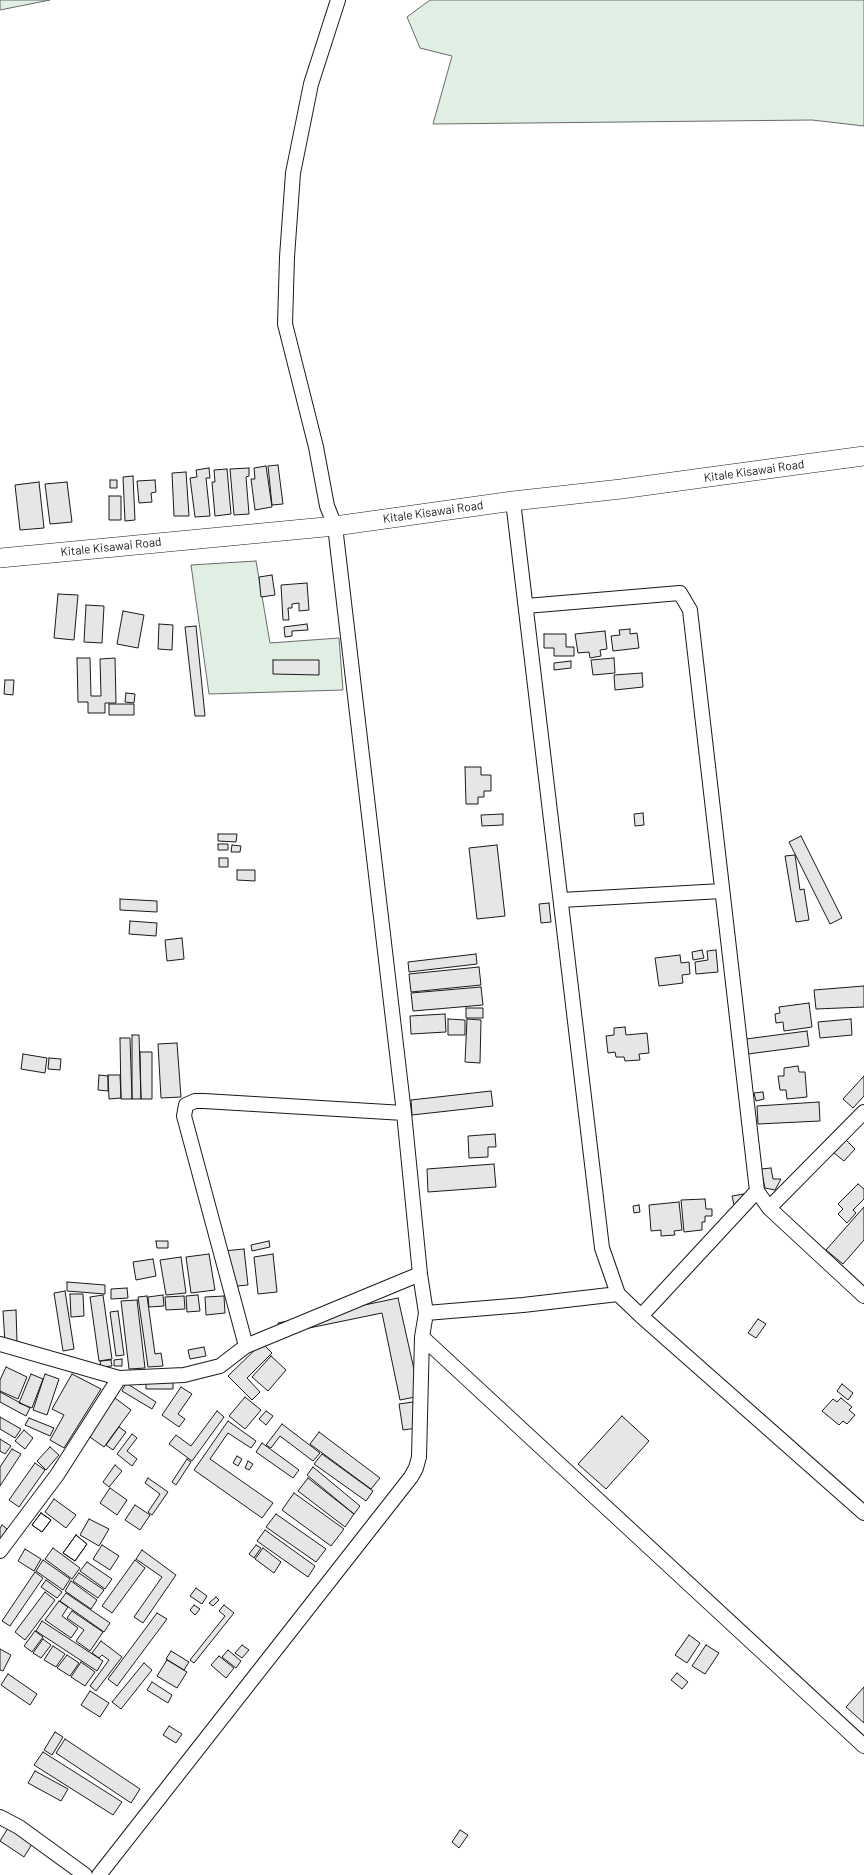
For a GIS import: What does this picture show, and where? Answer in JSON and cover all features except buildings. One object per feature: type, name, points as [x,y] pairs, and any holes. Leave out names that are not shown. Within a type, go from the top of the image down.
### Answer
[{"type":"street","points":[[99,1875],[413,1472],[419,1458],[422,1337],[426,1313],[420,1274],[404,1113],[335,526],[327,506],[316,446],[285,324],[287,257],[293,172],[311,84],[338,0]]},
{"type":"street","name":"Kitale Kisawai Road","points":[[0,558],[335,526],[513,501],[621,489],[864,456]]},
{"type":"street","points":[[513,501],[602,1248],[618,1294],[864,1513]]},
{"type":"street","points":[[526,606],[680,593],[690,610],[757,1191],[769,1208],[864,1296]]},
{"type":"street","points":[[561,900],[722,891]]},
{"type":"street","points":[[246,1346],[184,1116],[186,1106],[195,1101],[204,1101],[404,1113]]},
{"type":"street","points":[[769,1208],[864,1112]]},
{"type":"street","points":[[641,1316],[757,1191]]},
{"type":"street","points":[[0,1344],[118,1378],[184,1375],[220,1366],[246,1346],[420,1274]]},
{"type":"street","points":[[426,1313],[523,1305],[618,1294]]},
{"type":"street","points":[[422,1337],[864,1746]]},
{"type":"street","points":[[0,1551],[56,1475],[118,1378]]},
{"type":"street","points":[[0,1817],[19,1827],[85,1875]]},
{"type":"green space","points":[[0,0],[50,0],[0,10]]},
{"type":"green space","points":[[430,0],[864,0],[864,126],[812,120],[433,124],[452,56],[420,48],[407,17]]},
{"type":"green space","points":[[256,561],[270,643],[339,638],[343,690],[209,694],[191,565]]}]
